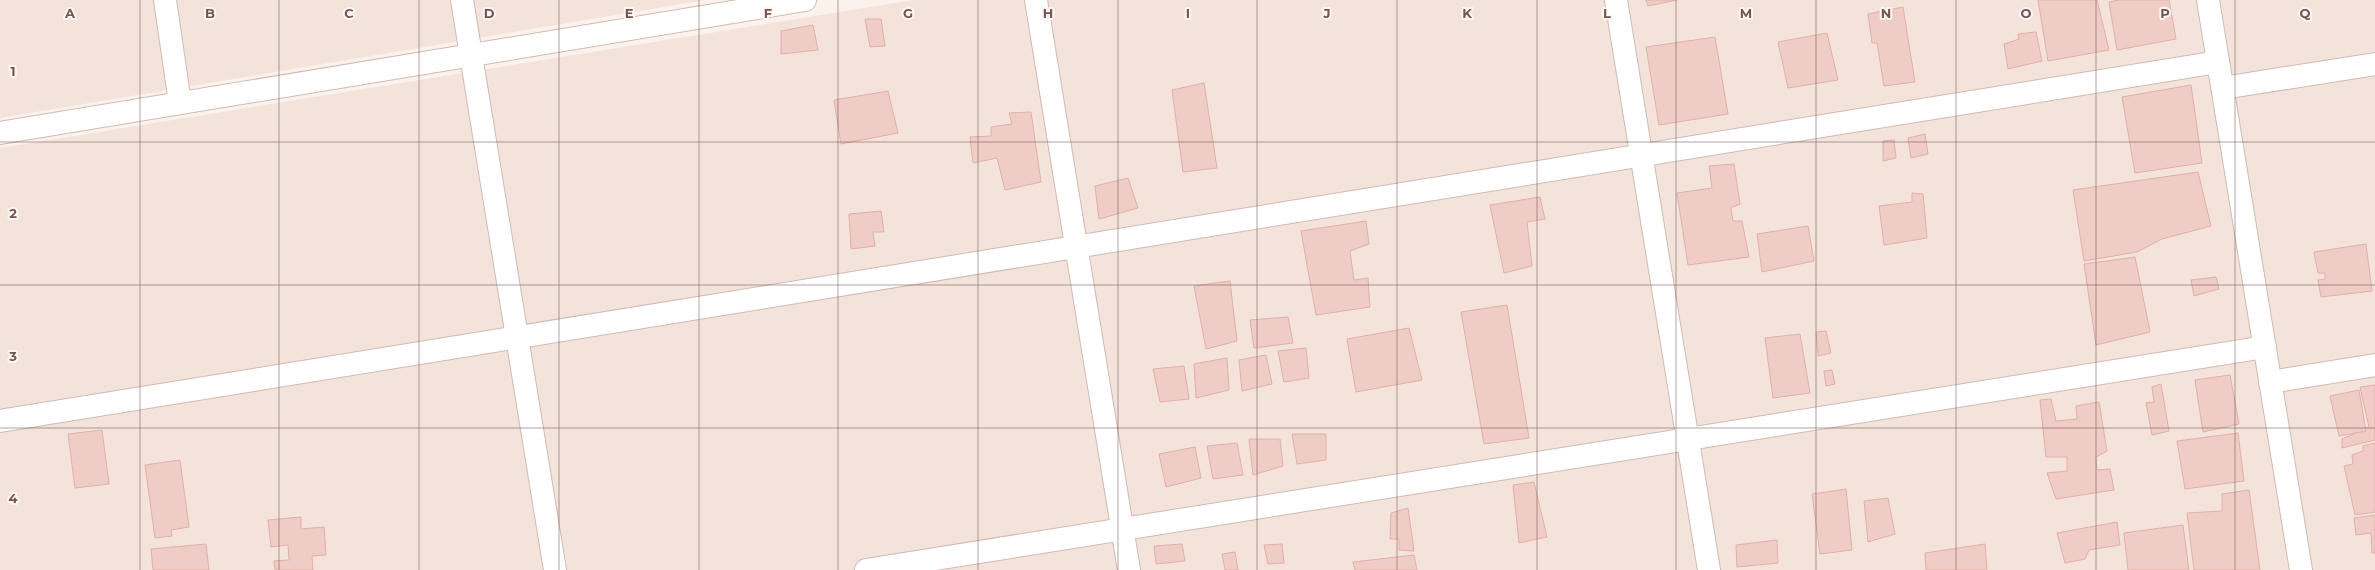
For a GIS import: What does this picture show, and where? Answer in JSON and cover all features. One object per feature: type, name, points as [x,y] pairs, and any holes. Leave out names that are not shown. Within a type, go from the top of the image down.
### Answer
[{"type":"street","points":[[164,0],[180,103]]},
{"type":"street","points":[[462,0],[555,570]]},
{"type":"street","points":[[0,133],[804,0]]},
{"type":"street","points":[[1036,0],[1128,570]]},
{"type":"street","points":[[1616,0],[1709,570]]},
{"type":"street","points":[[2208,0],[2301,570]]},
{"type":"street","points":[[0,421],[2218,62]]},
{"type":"street","points":[[2223,88],[2375,64]]},
{"type":"street","points":[[866,570],[2264,347]]},
{"type":"street","points":[[2270,382],[2375,365]]},
{"type":"shaded area","points":[[0,0],[705,0],[0,118]]},
{"type":"shaded area","points":[[914,0],[2375,0],[2375,570],[0,570],[0,148]]},
{"type":"building","points":[[1646,0],[1677,0],[1648,6]]},
{"type":"building","points":[[2038,0],[2097,0],[2109,50],[2048,61]]},
{"type":"building","points":[[2119,0],[2169,0],[2176,39],[2117,50],[2109,2]]},
{"type":"building","points":[[1903,7],[1915,82],[1884,86],[1877,43],[1872,43],[1868,14]]},
{"type":"building","points":[[865,19],[881,19],[885,46],[870,47]]},
{"type":"building","points":[[813,25],[818,50],[781,54],[781,31]]},
{"type":"building","points":[[2036,32],[2042,61],[2008,69],[2004,44],[2019,39],[2018,34]]},
{"type":"building","points":[[1827,33],[1838,80],[1788,88],[1778,42]]},
{"type":"building","points":[[1715,37],[1728,114],[1659,125],[1646,47]]},
{"type":"building","points":[[1204,83],[1217,168],[1183,172],[1172,90]]},
{"type":"building","points":[[2191,85],[2202,163],[2135,173],[2122,97]]},
{"type":"building","points":[[888,91],[898,133],[841,144],[834,100]]},
{"type":"building","points":[[1031,112],[1041,182],[1005,190],[997,158],[973,163],[970,137],[991,136],[991,127],[1012,124],[1009,113]]},
{"type":"building","points":[[1925,134],[1928,154],[1911,158],[1908,138]]},
{"type":"building","points":[[1894,140],[1896,158],[1883,161],[1883,141]]},
{"type":"building","points":[[1734,164],[1740,204],[1731,208],[1733,221],[1742,221],[1749,257],[1688,265],[1677,193],[1712,188],[1709,166]]},
{"type":"building","points":[[2198,172],[2211,226],[2162,239],[2137,252],[2084,261],[2073,190]]},
{"type":"building","points":[[1128,178],[1138,208],[1099,219],[1095,186]]},
{"type":"building","points":[[1912,193],[1923,194],[1927,238],[1884,245],[1879,206],[1912,202]]},
{"type":"building","points":[[1540,197],[1545,219],[1527,222],[1532,266],[1504,273],[1490,205]]},
{"type":"building","points":[[881,211],[884,232],[873,232],[875,246],[851,249],[849,214]]},
{"type":"building","points":[[1366,221],[1369,244],[1350,251],[1354,280],[1368,278],[1370,307],[1316,315],[1301,231]]},
{"type":"building","points":[[1808,226],[1814,261],[1762,272],[1757,234]]},
{"type":"building","points":[[2366,244],[2372,291],[2321,297],[2318,280],[2325,279],[2325,273],[2318,273],[2314,252]]},
{"type":"building","points":[[2135,257],[2150,332],[2096,345],[2084,264]]},
{"type":"building","points":[[2216,277],[2219,289],[2194,296],[2191,280]]},
{"type":"building","points":[[1230,281],[1237,341],[1206,349],[1194,286]]},
{"type":"building","points":[[1507,305],[1529,438],[1484,444],[1461,312]]},
{"type":"building","points":[[1288,317],[1293,343],[1254,348],[1250,320]]},
{"type":"building","points":[[1409,328],[1422,380],[1356,392],[1347,339]]},
{"type":"building","points":[[1826,331],[1831,353],[1818,356],[1816,332]]},
{"type":"building","points":[[1800,334],[1810,393],[1773,398],[1765,338]]},
{"type":"building","points":[[1306,348],[1309,378],[1284,382],[1278,351]]},
{"type":"building","points":[[1266,355],[1272,384],[1242,391],[1239,360]]},
{"type":"building","points":[[1227,358],[1229,390],[1196,398],[1194,364]]},
{"type":"building","points":[[1184,366],[1189,399],[1160,402],[1153,369]]},
{"type":"building","points":[[1832,370],[1835,384],[1826,386],[1824,371]]},
{"type":"building","points":[[2230,375],[2239,424],[2203,432],[2195,380]]},
{"type":"building","points":[[2161,384],[2169,431],[2152,435],[2146,403],[2154,402],[2152,387]]},
{"type":"building","points":[[2375,385],[2375,440],[2342,448],[2342,439],[2369,427],[2360,387]]},
{"type":"building","points":[[2359,390],[2366,431],[2339,436],[2330,396]]},
{"type":"building","points":[[2051,399],[2056,421],[2077,419],[2076,406],[2099,402],[2107,451],[2096,457],[2097,470],[2110,469],[2114,490],[2056,499],[2047,473],[2067,471],[2067,457],[2046,457],[2040,400]]},
{"type":"building","points":[[102,430],[109,484],[75,488],[68,434]]},
{"type":"building","points":[[2238,433],[2244,481],[2185,489],[2177,441]]},
{"type":"building","points":[[1292,434],[1326,434],[1326,460],[1297,464]]},
{"type":"building","points":[[1249,439],[1280,439],[1283,466],[1253,475]]},
{"type":"building","points":[[1237,443],[1243,475],[1213,479],[1207,446]]},
{"type":"building","points":[[2375,443],[2375,512],[2355,515],[2344,466],[2353,464],[2352,455],[2363,451],[2363,446]]},
{"type":"building","points":[[1195,447],[1201,478],[1166,487],[1159,454]]},
{"type":"building","points":[[180,460],[189,527],[171,530],[172,536],[155,538],[145,465]]},
{"type":"building","points":[[1534,482],[1547,537],[1519,543],[1513,485]]},
{"type":"building","points":[[1846,489],[1852,550],[1820,554],[1812,494]]},
{"type":"building","points":[[2249,490],[2260,570],[2194,570],[2187,513],[2222,511],[2222,494]]},
{"type":"building","points":[[1888,498],[1895,534],[1868,542],[1864,501]]},
{"type":"building","points":[[1408,508],[1414,551],[1399,550],[1399,539],[1390,539],[1391,513]]},
{"type":"building","points":[[2375,515],[2375,553],[2372,553],[2371,533],[2356,535],[2354,518]]},
{"type":"building","points":[[301,517],[301,529],[324,527],[326,555],[312,556],[313,570],[275,570],[274,561],[289,560],[288,545],[271,547],[268,520]]},
{"type":"building","points":[[2117,522],[2120,545],[2089,550],[2085,559],[2065,563],[2057,533]]},
{"type":"building","points":[[2183,525],[2189,570],[2128,570],[2124,533]]},
{"type":"building","points":[[1777,540],[1778,563],[1737,567],[1736,545]]},
{"type":"building","points":[[206,544],[209,570],[153,570],[151,549]]},
{"type":"building","points":[[1182,544],[1185,561],[1156,564],[1154,546]]},
{"type":"building","points":[[1282,544],[1284,563],[1268,564],[1264,545]]},
{"type":"building","points":[[1985,544],[1987,570],[1926,570],[1925,553]]},
{"type":"building","points":[[1235,552],[1238,570],[1225,570],[1222,554]]},
{"type":"building","points":[[1414,555],[1417,570],[1355,570],[1353,562]]}]
